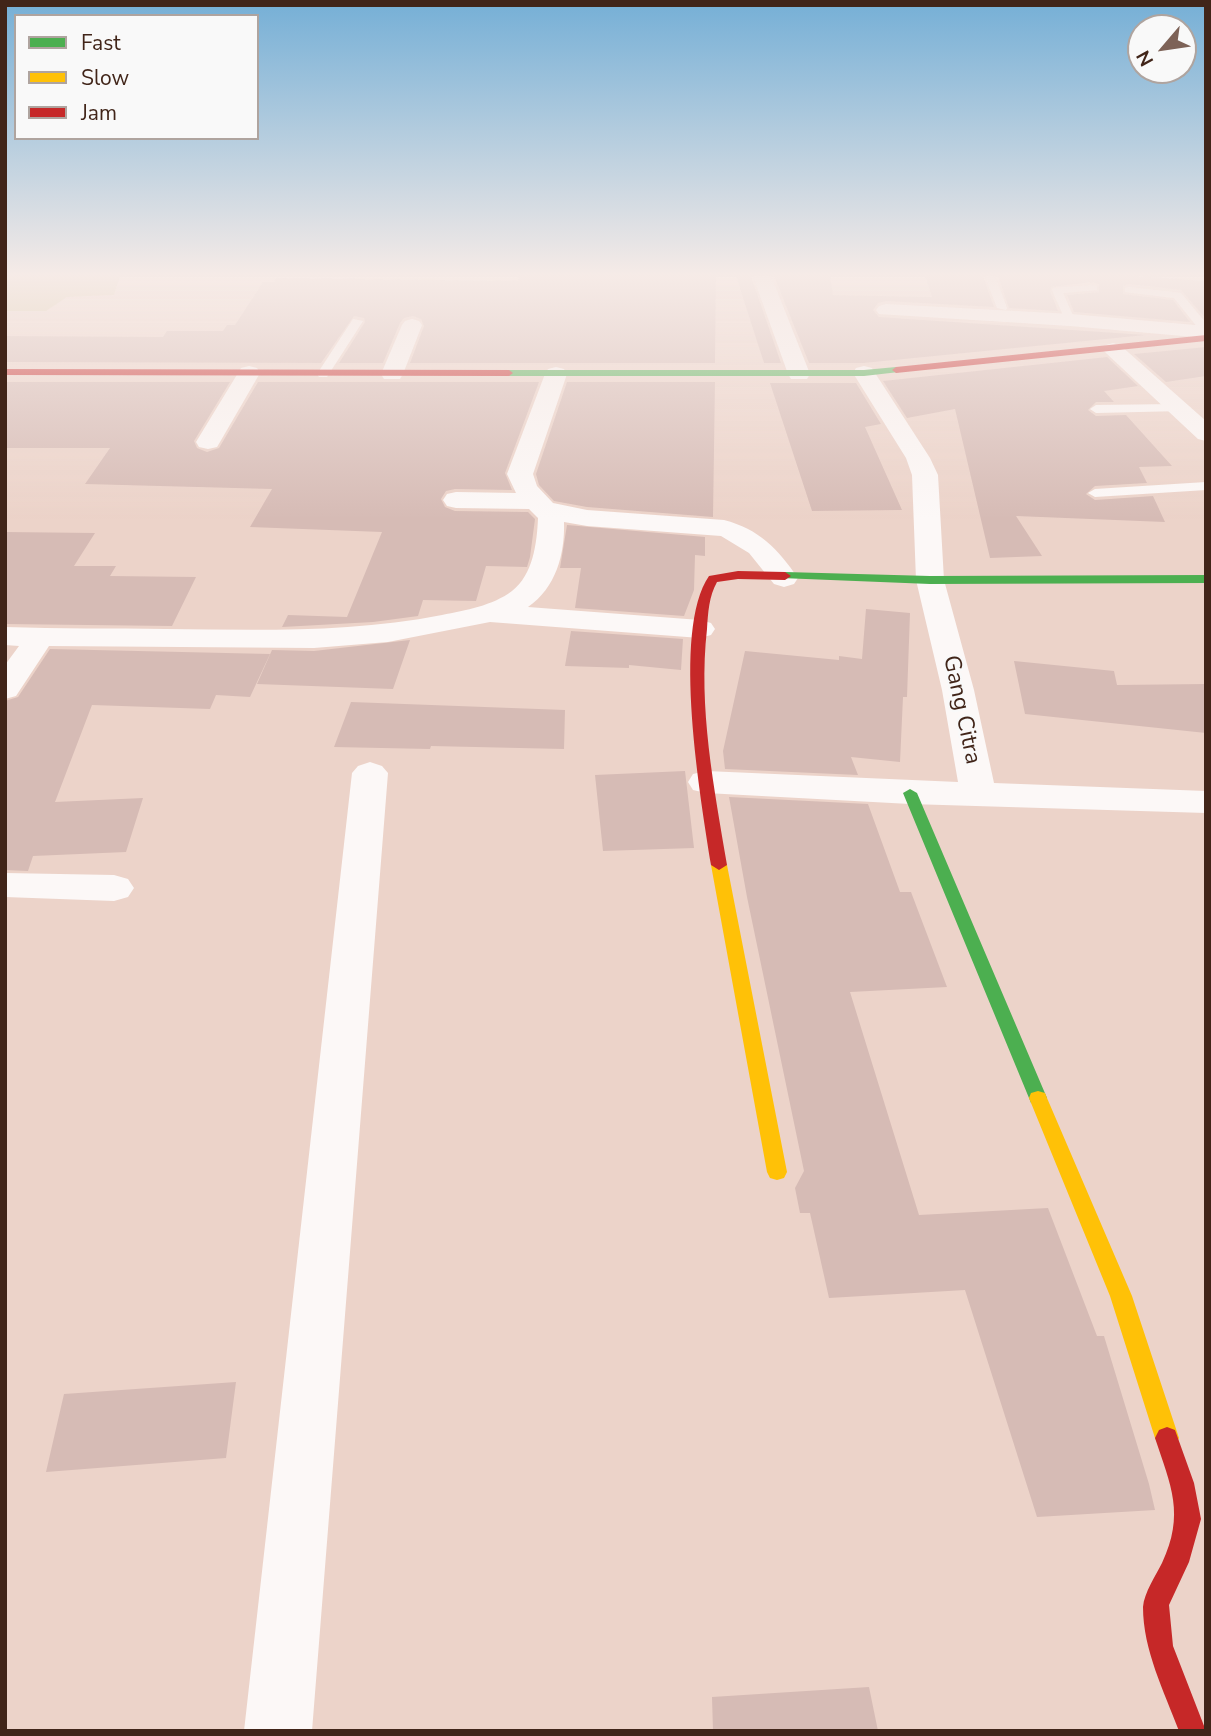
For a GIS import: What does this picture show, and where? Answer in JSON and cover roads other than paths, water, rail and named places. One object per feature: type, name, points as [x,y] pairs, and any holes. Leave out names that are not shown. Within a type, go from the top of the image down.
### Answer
[{"type":"street","points":[[392,374],[399,357]]},
{"type":"street","points":[[793,357],[799,374]]},
{"type":"street","points":[[5,372],[799,374],[864,373],[1030,357]]},
{"type":"street","points":[[1122,357],[1206,434]]},
{"type":"street","points":[[208,442],[249,373]]},
{"type":"street","name":"Gang Citra","points":[[706,782],[911,793],[978,793],[958,690],[930,580],[925,475],[918,458],[864,373]]},
{"type":"street","points":[[5,636],[231,639],[374,636],[426,628],[490,613],[520,599],[538,582],[551,518],[527,491],[520,481],[520,474],[556,374]]},
{"type":"street","points":[[456,500],[542,505],[587,518],[724,528],[741,532],[754,540],[784,578]]},
{"type":"street","points":[[777,1172],[724,897],[706,782],[697,682],[699,629],[706,586],[713,579],[738,575],[930,580],[1206,579]]},
{"type":"street","points":[[490,613],[699,629]]},
{"type":"street","points":[[5,689],[40,637]]},
{"type":"street","points":[[278,1731],[370,773]]},
{"type":"street","points":[[911,793],[1121,1296],[1182,1483],[1189,1519],[1176,1562],[1156,1604],[1160,1646],[1193,1731]]},
{"type":"street","points":[[978,793],[1206,802]]},
{"type":"street","points":[[5,885],[114,888]]},
{"type":"lane","points":[[323,374],[334,357]]},
{"type":"lane","points":[[1096,409],[1178,408]]},
{"type":"lane","points":[[1095,493],[1206,486]]}]
